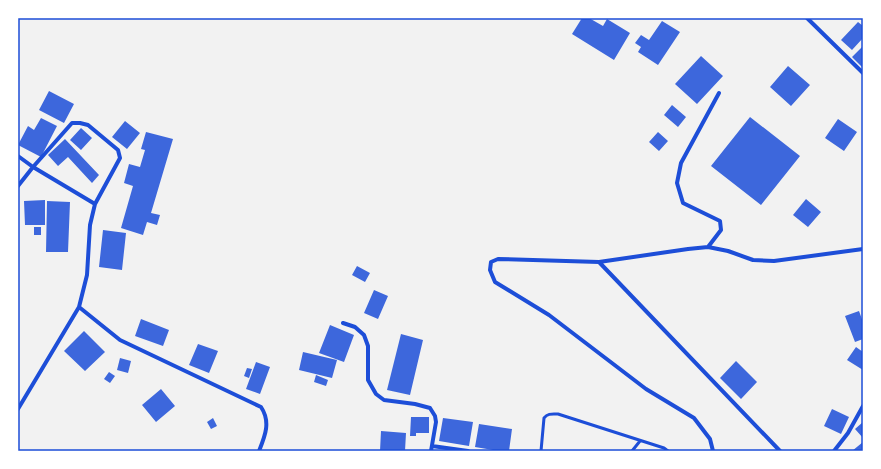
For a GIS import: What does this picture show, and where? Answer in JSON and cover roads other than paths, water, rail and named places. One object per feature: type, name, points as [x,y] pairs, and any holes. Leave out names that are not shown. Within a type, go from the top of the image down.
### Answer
[{"type":"street","points":[[807,18],[863,73]]},
{"type":"street","points":[[708,247],[721,230],[720,221],[683,203],[677,183],[680,162],[719,93]]},
{"type":"street","points":[[18,186],[72,123],[88,125],[118,150],[120,158],[95,204],[90,225],[87,275],[78,307],[18,409]]},
{"type":"street","points":[[18,156],[33,167],[95,204]]},
{"type":"street","points":[[713,451],[710,439],[694,418],[646,389],[549,315],[495,282],[490,270],[491,262],[498,260],[599,262],[708,247],[728,251],[753,260],[774,261],[863,249]]},
{"type":"street","points":[[599,262],[780,451]]},
{"type":"street","points":[[78,307],[120,340],[261,407],[265,414],[266,431],[259,451]]},
{"type":"street","points":[[343,324],[355,327],[364,335],[368,346],[368,380],[376,394],[384,400],[415,404],[430,408],[435,416],[436,422],[431,448],[468,451]]},
{"type":"street","points":[[834,451],[848,433],[863,406]]},
{"type":"lane","points":[[542,451],[544,418],[546,415],[550,414],[558,414],[664,448],[668,451]]},
{"type":"lane","points":[[632,451],[640,441]]}]
